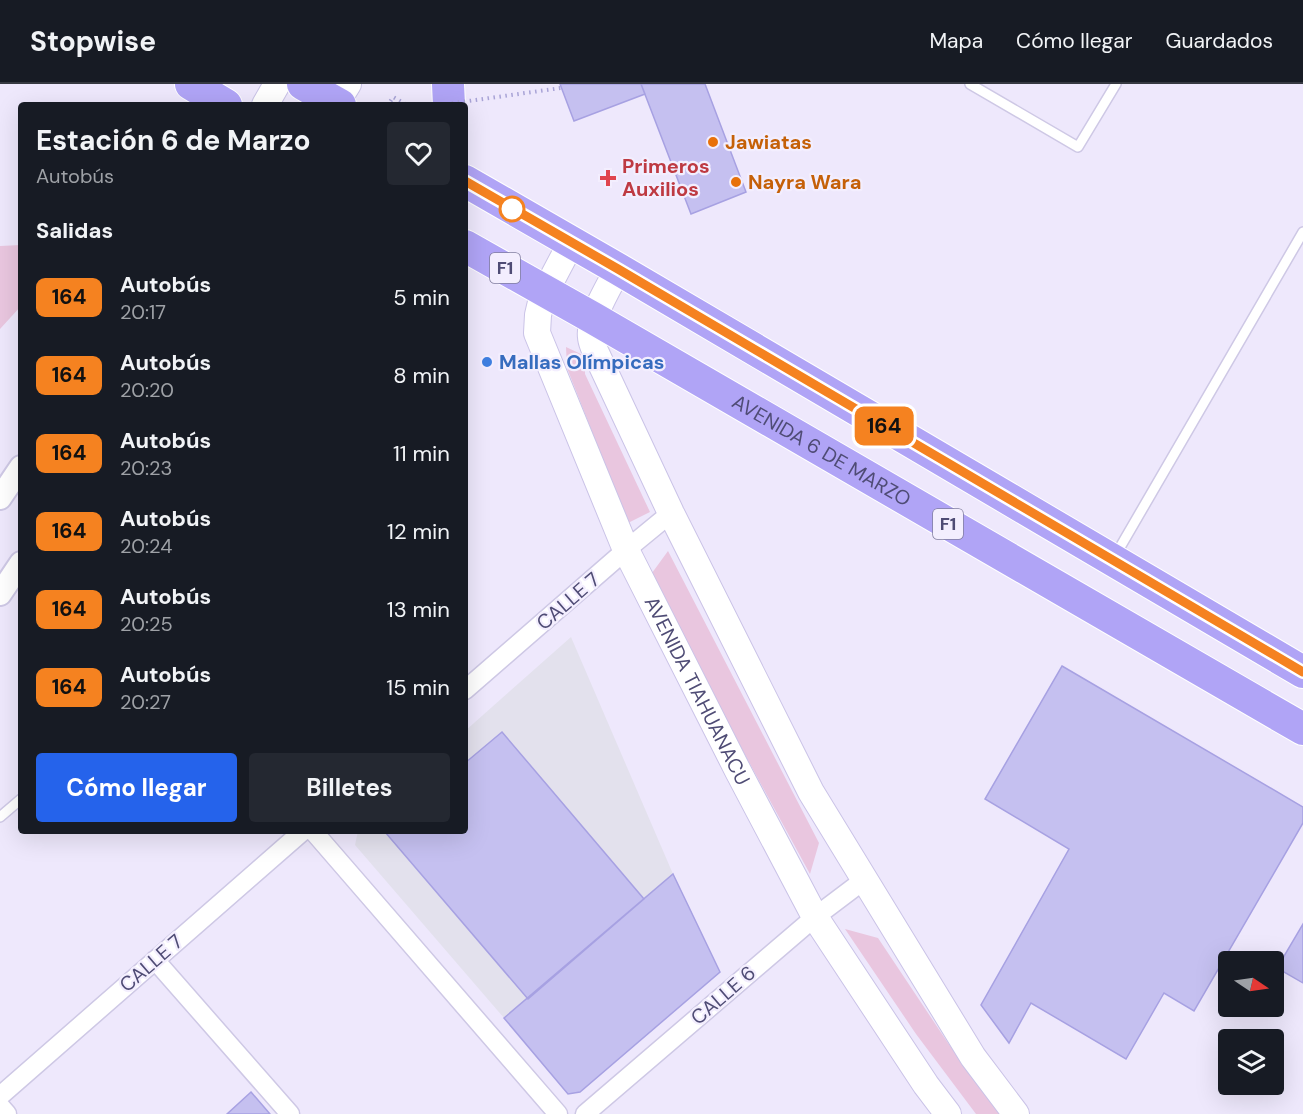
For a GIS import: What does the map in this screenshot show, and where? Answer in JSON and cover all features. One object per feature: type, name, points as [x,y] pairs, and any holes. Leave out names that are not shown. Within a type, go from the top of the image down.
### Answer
[{"type":"highway","points":[[191,84],[221,102]]},
{"type":"highway","points":[[303,84],[340,99]]},
{"type":"highway","points":[[448,84],[449,102]]},
{"type":"highway","points":[[468,183],[1303,672]]},
{"type":"highway","name":"AVENIDA 6 DE MARZO","points":[[468,248],[1303,729]]},
{"type":"main road","points":[[267,102],[278,84]]},
{"type":"main road","name":"AVENIDA TIAHUANACU","points":[[571,243],[545,291],[538,315],[537,333],[626,550],[815,917],[926,1085],[948,1114]]},
{"type":"main road","points":[[618,269],[593,318],[591,337],[595,351],[671,513],[810,792],[973,1058],[1016,1114]]},
{"type":"street","points":[[0,498],[18,471]]},
{"type":"street","name":"CALLE 7","points":[[468,687],[671,513]]},
{"type":"street","points":[[0,594],[18,567]]},
{"type":"street","name":"CALLE 7","points":[[0,1096],[300,834]]},
{"type":"street","points":[[316,834],[558,1114]]},
{"type":"street","name":"CALLE 6","points":[[585,1114],[815,917],[864,880]]},
{"type":"street","points":[[155,960],[290,1114]]},
{"type":"street","points":[[0,1106],[7,1114]]},
{"type":"lane","points":[[970,84],[1078,147],[1116,84]]},
{"type":"lane","points":[[1112,561],[1303,232]]},
{"type":"lane","points":[[0,817],[18,802]]},
{"type":"path","points":[[461,102],[561,88]]},
{"type":"path","points":[[392,102],[393,97],[402,102]]},
{"type":"shaded area","points":[[18,245],[18,309],[0,329],[0,246]]},
{"type":"shaded area","points":[[566,347],[585,356],[585,374],[650,512],[628,523],[567,368]]},
{"type":"shaded area","points":[[668,551],[819,843],[810,874],[732,731],[652,573]]},
{"type":"shaded area","points":[[571,637],[673,874],[720,972],[580,1092],[568,1094],[355,845],[357,834],[468,834],[468,728]]},
{"type":"shaded area","points":[[845,929],[878,938],[948,1043],[1002,1114],[976,1114],[916,1034]]},
{"type":"building","points":[[560,84],[641,84],[645,94],[574,121]]},
{"type":"building","points":[[641,84],[705,84],[746,192],[691,214]]},
{"type":"building","points":[[1062,666],[1303,807],[1303,823],[1229,951],[1218,951],[1218,970],[1194,1011],[1164,993],[1126,1059],[1031,1003],[1009,1043],[981,1005],[1069,849],[985,799]]},
{"type":"building","points":[[502,732],[644,899],[528,999],[387,834],[468,834],[468,760]]},
{"type":"building","points":[[673,874],[720,972],[580,1092],[568,1094],[504,1018]]},
{"type":"building","points":[[1303,924],[1303,983],[1284,972],[1284,956]]},
{"type":"building","points":[[251,1092],[270,1114],[227,1114]]},
{"type":"bus line","name":"164","points":[[468,183],[1303,672]]},
{"type":"place","name":"Jawiatas","points":[[713,142]]},
{"type":"place","name":"Primeros Auxilios","points":[[608,178]]},
{"type":"place","name":"Nayra Wara","points":[[736,182]]},
{"type":"place","name":"Mallas Olímpicas","points":[[487,362]]}]
